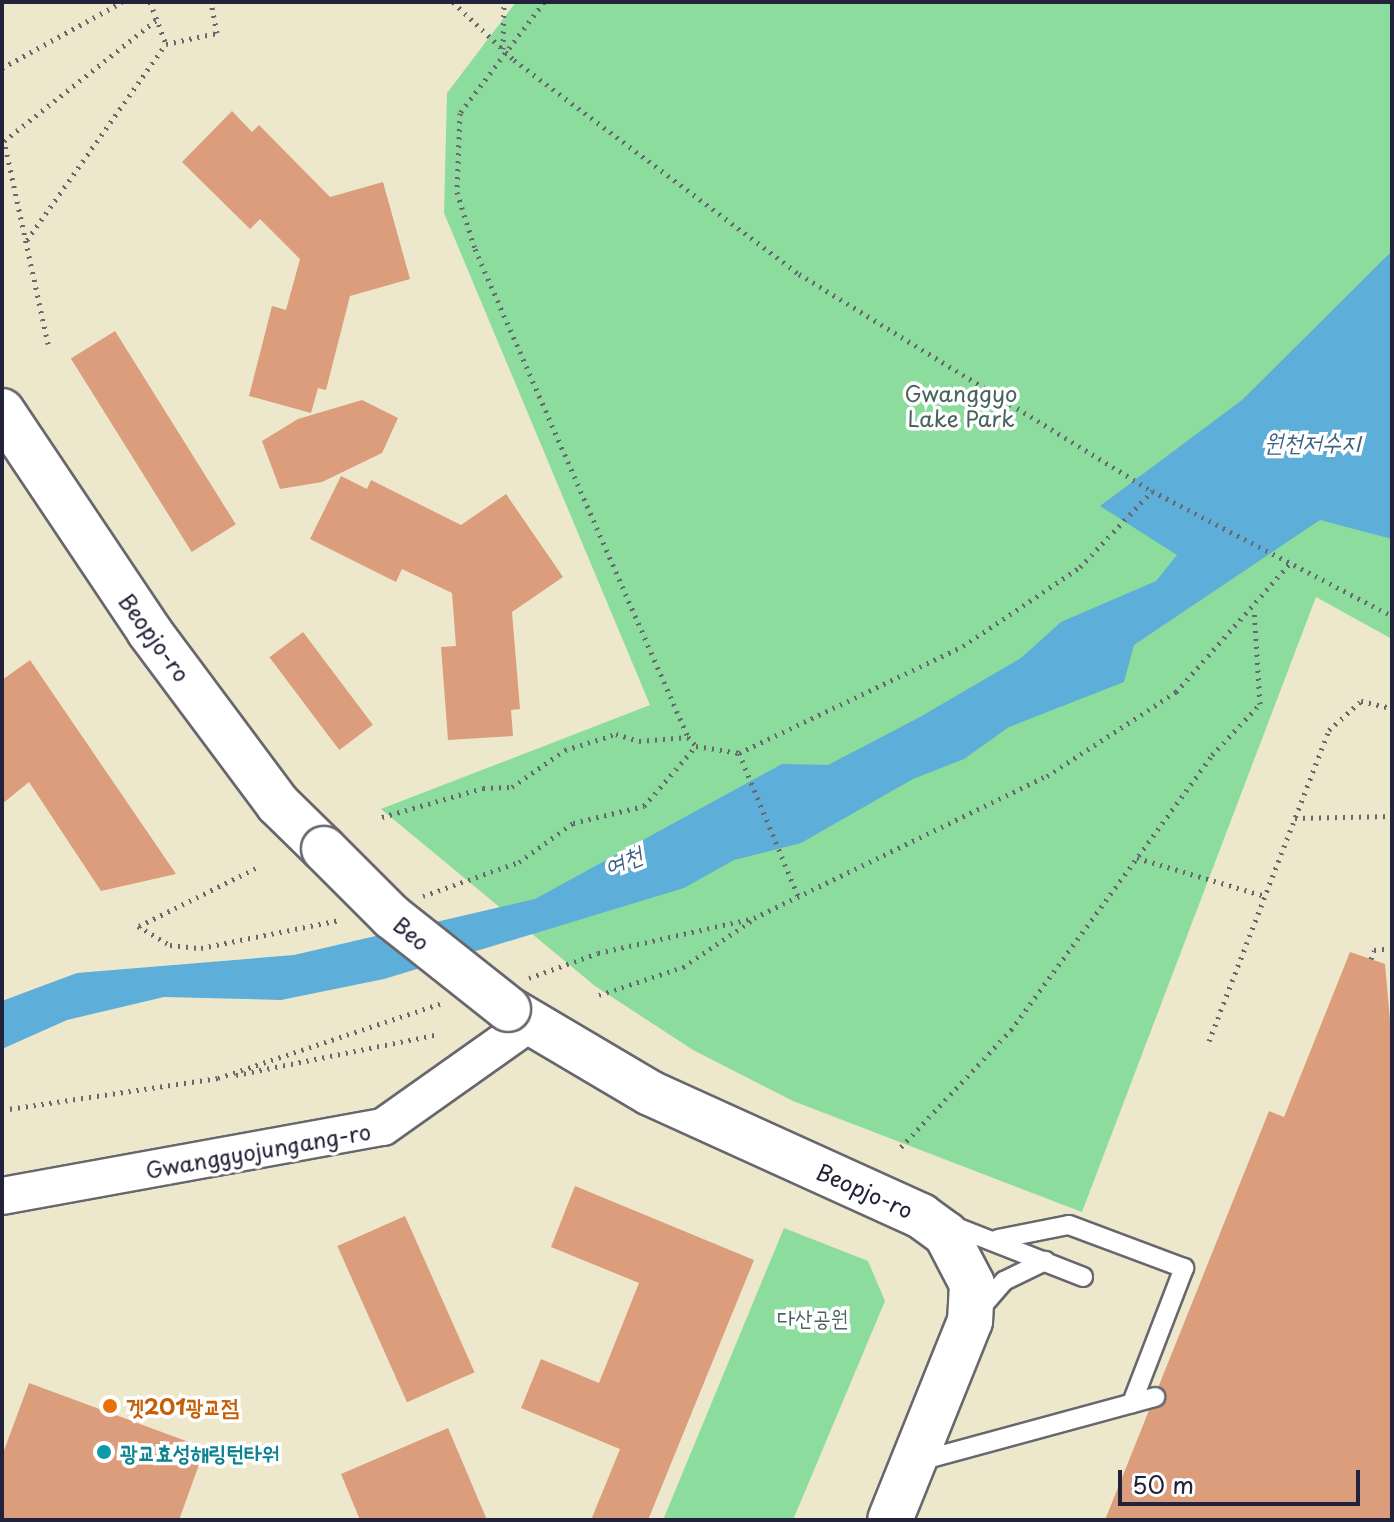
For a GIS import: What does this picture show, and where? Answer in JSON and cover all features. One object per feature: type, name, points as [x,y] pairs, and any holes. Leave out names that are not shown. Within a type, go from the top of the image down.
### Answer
[{"type":"street","name":"Beopjo-ro","points":[[2,411],[149,631],[278,804],[324,849]]},
{"type":"street","name":"Beo","points":[[324,849],[392,917],[520,1004]]},
{"type":"street","name":"Beopjo-ro","points":[[520,1004],[650,1093],[921,1216],[962,1256],[972,1284],[970,1321],[890,1520]]},
{"type":"street","name":"Gwanggyojungang-ro","points":[[2,1196],[383,1127],[520,1004]]},
{"type":"lane","points":[[921,1216],[998,1239],[1083,1277]]},
{"type":"lane","points":[[998,1239],[1069,1225],[1184,1268],[1132,1403]]},
{"type":"lane","points":[[970,1321],[1004,1281],[1045,1261]]},
{"type":"lane","points":[[913,1463],[1155,1397]]},
{"type":"path","points":[[2,68],[122,2]]},
{"type":"path","points":[[150,2],[166,44]]},
{"type":"path","points":[[27,241],[166,44],[217,33],[211,2]]},
{"type":"path","points":[[453,2],[514,60],[799,274],[1152,491],[1392,616]]},
{"type":"path","points":[[503,50],[504,2]]},
{"type":"path","points":[[544,2],[503,50],[460,113],[454,163],[464,221],[688,737],[696,746],[739,753],[997,627],[1115,533],[1152,491]]},
{"type":"path","points":[[48,344],[4,141],[156,20]]},
{"type":"path","points":[[599,995],[683,967],[754,918],[1117,737],[1176,692],[1291,562]]},
{"type":"path","points":[[901,1147],[1011,1030],[1137,858],[1260,704],[1253,607]]},
{"type":"path","points":[[1209,1041],[1329,730],[1361,701],[1392,708]]},
{"type":"path","points":[[382,817],[483,788],[512,787],[586,742],[616,734],[639,741],[688,737]]},
{"type":"path","points":[[407,901],[519,862],[573,823],[644,806],[696,746]]},
{"type":"path","points":[[739,753],[798,896]]},
{"type":"path","points":[[1295,818],[1392,816]]},
{"type":"path","points":[[1137,858],[1265,896]]},
{"type":"path","points":[[258,867],[138,926],[170,945],[201,948],[347,918]]},
{"type":"path","points":[[520,1004],[598,953],[754,918]]},
{"type":"path","points":[[1371,959],[1374,950],[1392,948]]},
{"type":"path","points":[[218,1078],[450,1001]]},
{"type":"path","points":[[2,1110],[218,1078],[439,1034]]},
{"type":"green space","name":"Gwanggyo Lake Park","points":[[516,2],[1392,2],[1392,639],[1316,597],[1082,1212],[793,1101],[693,1050],[595,986],[381,809],[650,705],[444,213],[447,93]]},
{"type":"green space","name":"다산공원","points":[[784,1228],[868,1261],[885,1301],[793,1520],[663,1520]]},
{"type":"water","points":[[1392,251],[1392,539],[1320,520],[1134,645],[1124,682],[1009,727],[964,759],[913,779],[801,843],[734,860],[684,888],[384,979],[281,1000],[164,997],[67,1020],[2,1049],[2,1001],[77,973],[294,955],[535,899],[782,764],[828,765],[920,717],[1021,658],[1061,622],[1156,581],[1177,555],[1100,506],[1242,400]]},
{"type":"building","points":[[232,111],[252,132],[259,125],[330,197],[383,182],[410,279],[350,296],[326,390],[318,388],[311,413],[249,396],[272,306],[286,310],[300,259],[260,219],[250,229],[182,162]]},
{"type":"building","points":[[115,331],[236,524],[192,552],[71,359]]},
{"type":"building","points":[[362,400],[398,418],[382,453],[322,482],[280,489],[262,441],[298,419]]},
{"type":"building","points":[[341,476],[367,489],[371,480],[461,525],[506,494],[563,577],[512,612],[520,709],[511,710],[513,736],[448,740],[441,647],[456,646],[452,593],[402,569],[396,582],[310,539]]},
{"type":"building","points":[[303,632],[373,725],[339,750],[269,657]]},
{"type":"building","points":[[30,660],[176,874],[101,891],[29,782],[2,804],[2,680]]},
{"type":"building","points":[[1350,952],[1385,964],[1392,1042],[1392,1520],[1105,1520],[1269,1111],[1284,1117]]},
{"type":"building","points":[[575,1186],[754,1260],[648,1520],[591,1520],[620,1449],[521,1408],[541,1359],[599,1383],[639,1283],[551,1247]]},
{"type":"building","points":[[405,1216],[475,1372],[407,1402],[337,1246]]},
{"type":"building","name":"광교효성해링턴타워","points":[[29,1383],[205,1448],[179,1520],[2,1520],[2,1456]]},
{"type":"building","points":[[448,1428],[487,1520],[360,1520],[341,1474]]},
{"type":"place","name":"겟201광교점","points":[[110,1406]]},
{"type":"place","name":"광교효성해링턴타워","points":[[104,1452]]},
{"type":"water label","name":"원천저수지","points":[[1312,442]]},
{"type":"water label","name":"여천","points":[[623,860]]}]
